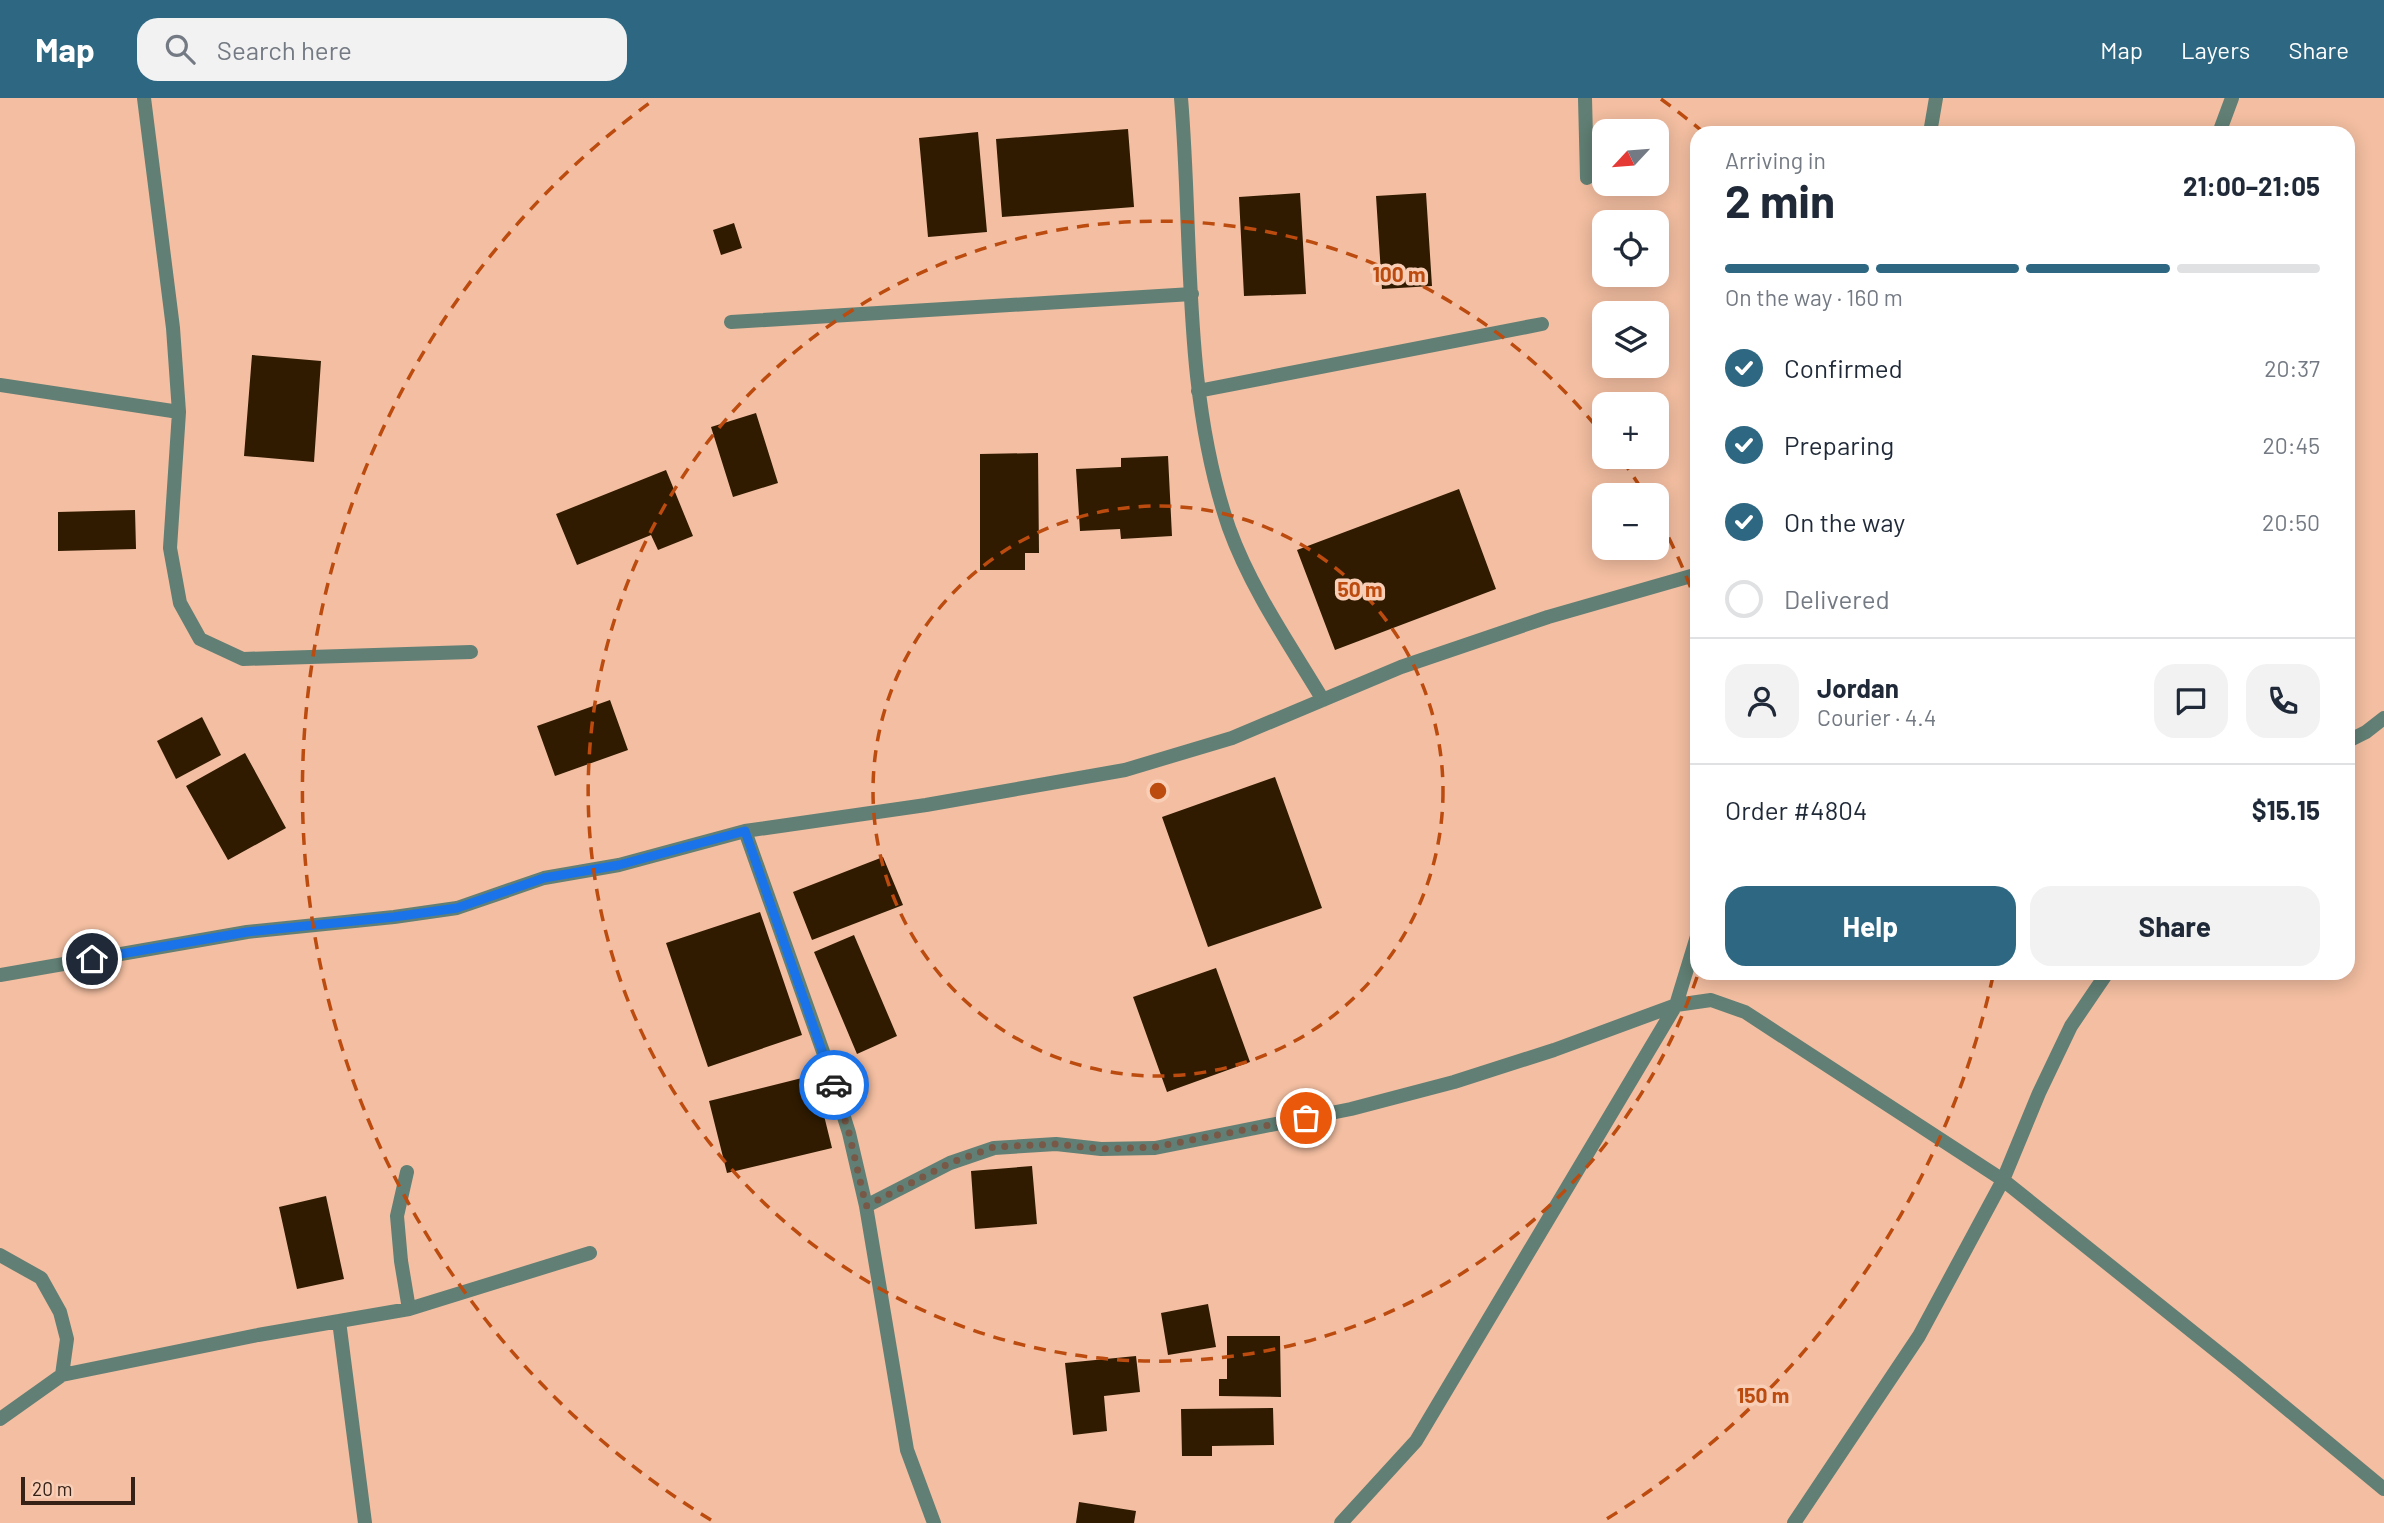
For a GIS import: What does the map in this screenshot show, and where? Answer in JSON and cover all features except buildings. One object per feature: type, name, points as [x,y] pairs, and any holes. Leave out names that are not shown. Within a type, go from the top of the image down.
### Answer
[{"type":"street","points":[[144,98],[173,328],[178,412],[170,548],[180,603],[200,639],[243,659],[471,652]]},
{"type":"street","points":[[1181,98],[1198,391],[1215,480],[1230,530],[1262,599],[1323,700]]},
{"type":"street","points":[[1585,98],[1587,178]]},
{"type":"street","points":[[1931,126],[1936,98]]},
{"type":"street","points":[[2222,126],[2232,98]]},
{"type":"street","points":[[731,321],[1192,294]]},
{"type":"street","points":[[1198,391],[1542,324]]},
{"type":"street","points":[[0,385],[178,412]]},
{"type":"street","points":[[0,975],[247,932],[457,908],[544,878],[619,865],[745,831],[926,806],[1125,770],[1233,738],[1401,667],[1548,617],[1690,576]]},
{"type":"street","points":[[2355,738],[2384,718]]},
{"type":"street","points":[[745,831],[849,1133],[866,1206],[907,1450],[934,1523]]},
{"type":"street","points":[[1340,1523],[1416,1441],[1676,1005],[1690,959]]},
{"type":"street","points":[[1794,1523],[1919,1336],[2003,1180],[2039,1093],[2071,1026],[2102,980]]},
{"type":"street","points":[[866,1206],[950,1163],[994,1147],[1056,1144],[1101,1149],[1155,1147],[1261,1128],[1350,1109],[1454,1082],[1554,1051],[1676,1005],[1712,1000],[1745,1012],[2003,1180],[2239,1368],[2384,1489]]},
{"type":"street","points":[[407,1172],[397,1216],[409,1309]]},
{"type":"street","points":[[0,1419],[62,1375],[409,1309],[590,1253]]},
{"type":"street","points":[[0,1255],[41,1278],[60,1312],[67,1339],[62,1375]]},
{"type":"street","points":[[339,1321],[365,1523]]},
{"type":"way so far","points":[[834,1085],[849,1133],[866,1206],[950,1163],[994,1147],[1056,1144],[1101,1149],[1155,1147],[1306,1118]]},
{"type":"route","points":[[92,959],[247,932],[457,908],[544,878],[619,865],[745,831],[834,1085]]}]
